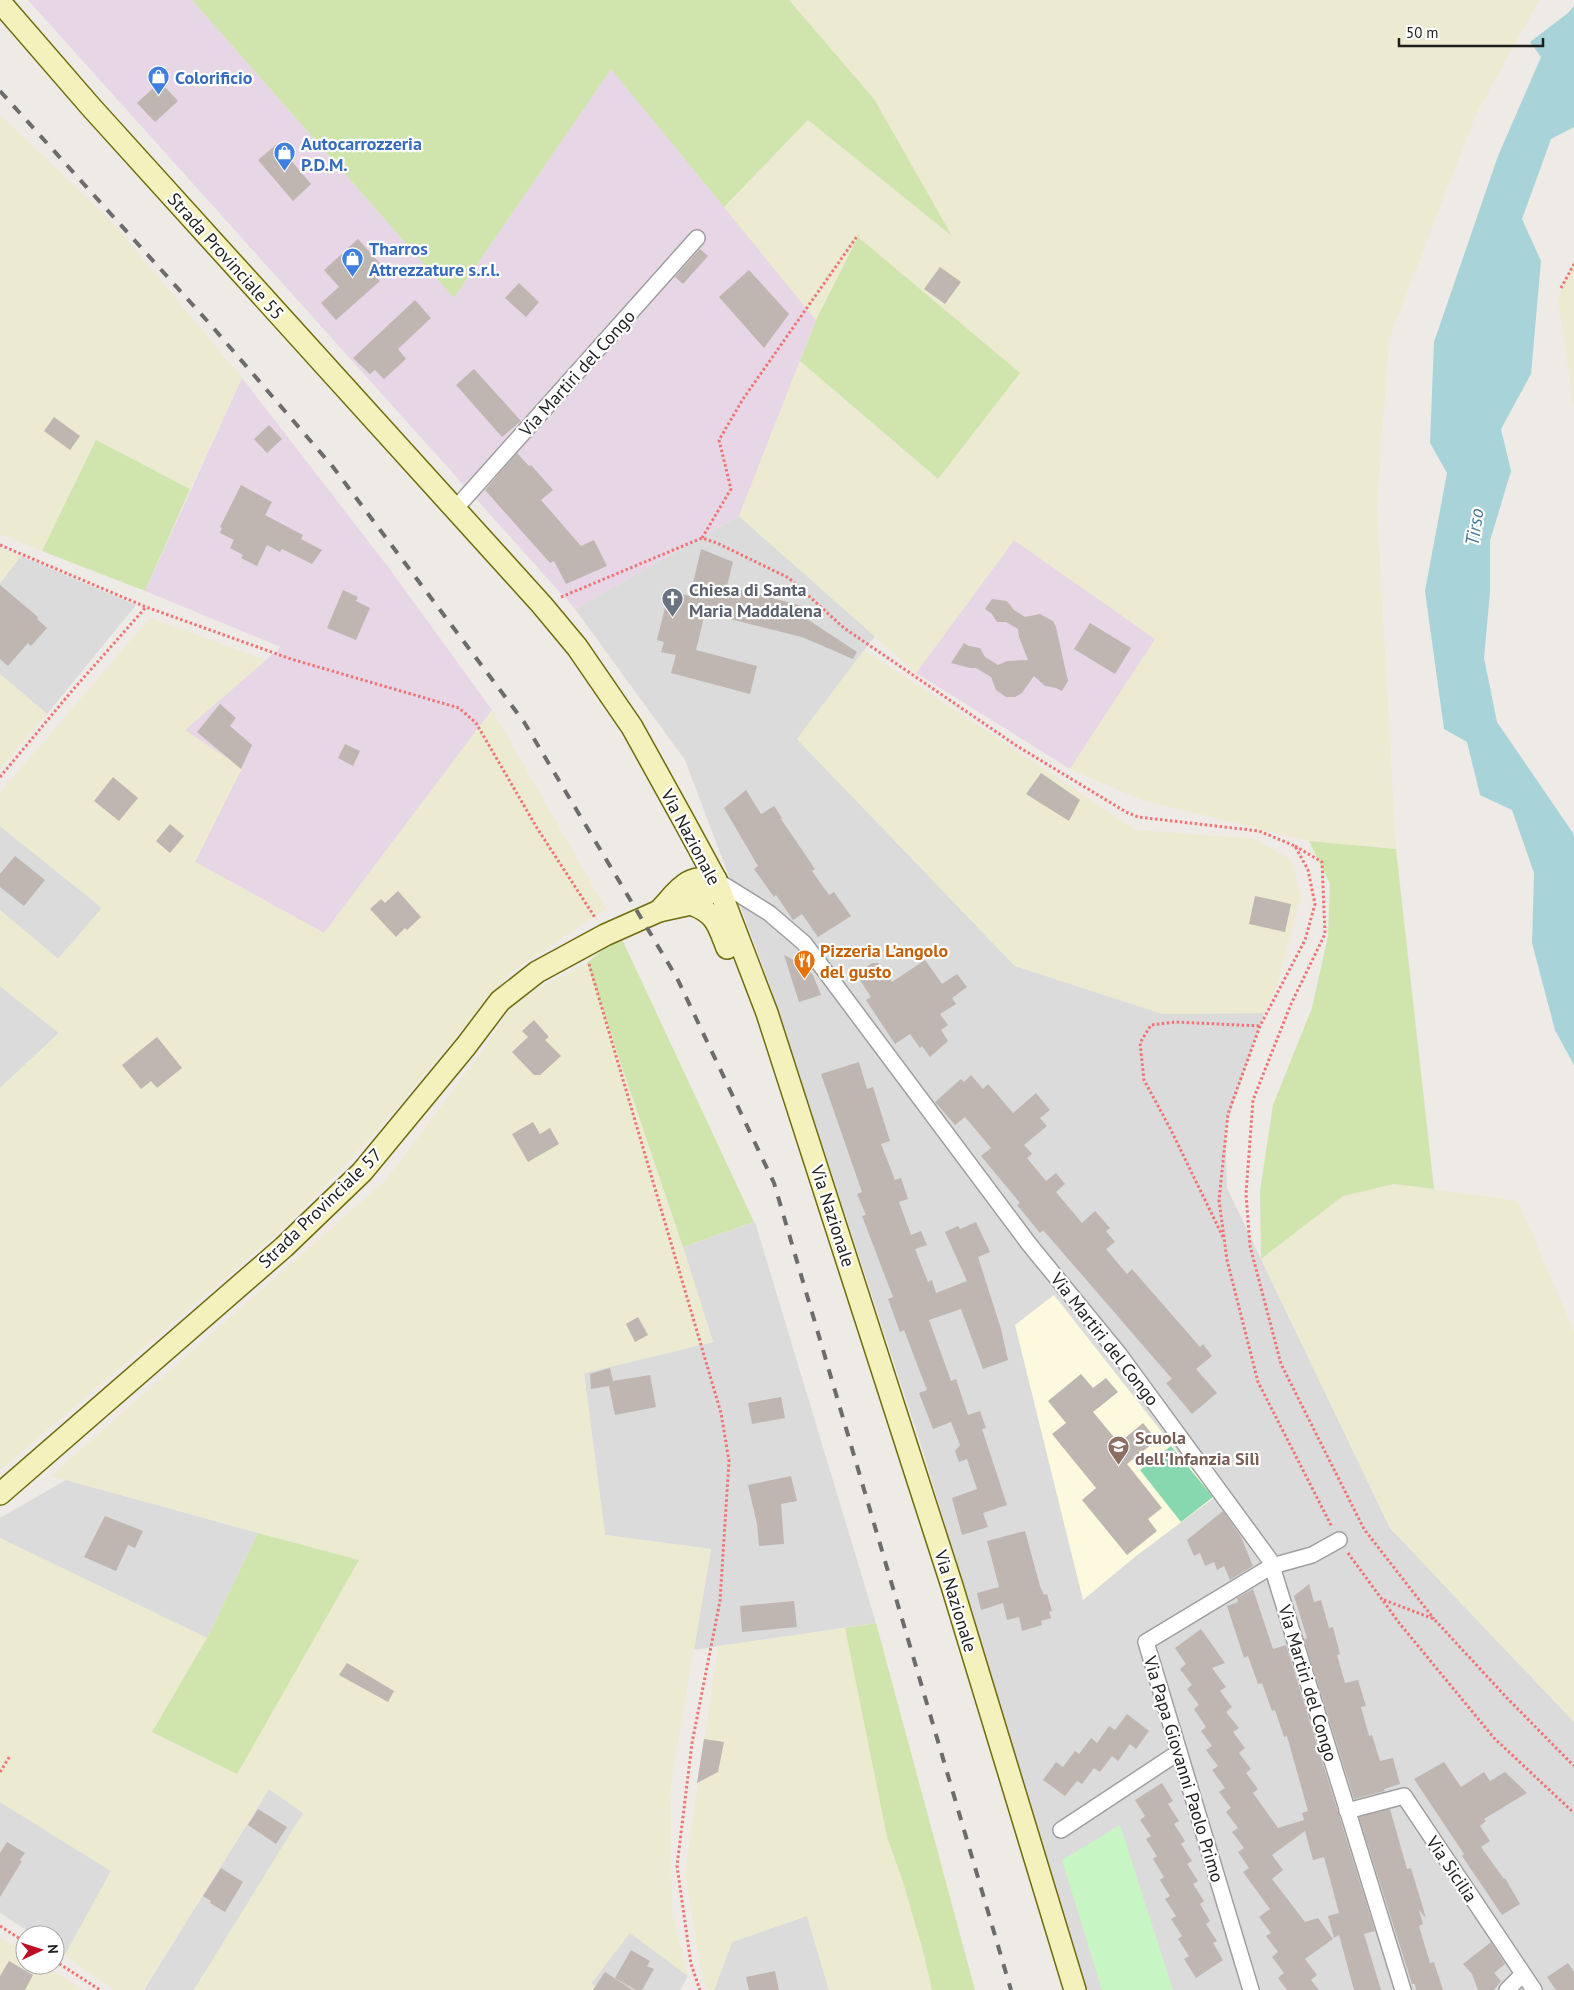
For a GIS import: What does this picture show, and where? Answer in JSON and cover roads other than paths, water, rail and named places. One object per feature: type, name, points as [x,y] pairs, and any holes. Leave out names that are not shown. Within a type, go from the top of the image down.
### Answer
[{"type":"main road","name":"Strada Provinciale 55","points":[[0,2],[91,107],[456,508]]},
{"type":"main road","name":"Via Nazionale","points":[[456,508],[542,605],[577,648],[632,727],[716,880],[767,1013],[952,1586],[1075,1990]]},
{"type":"main road","points":[[684,821],[689,866],[685,883]]},
{"type":"main road","points":[[685,883],[701,877],[716,880]]},
{"type":"main road","name":"Strada Provinciale 57","points":[[0,1494],[284,1247],[362,1172],[466,1046],[500,1001],[537,972],[605,935],[659,910],[692,904],[710,894],[716,880]]},
{"type":"main road","name":"Strada Provinciale 57","points":[[659,910],[685,883]]},
{"type":"main road","points":[[692,904],[706,909],[717,923],[735,968],[767,1013]]},
{"type":"street","name":"Via Martiri del Congo","points":[[456,508],[698,238]]},
{"type":"street","name":"Via Martiri del Congo","points":[[716,880],[769,913],[804,943],[1029,1244],[1120,1354],[1270,1560],[1403,1990]]},
{"type":"street","name":"Via Papa Giovanni Paolo Primo","points":[[1251,1990],[1146,1642],[1272,1566],[1312,1555],[1339,1540]]},
{"type":"street","points":[[1061,1830],[1179,1752]]},
{"type":"street","name":"Via Sicilia","points":[[1348,1811],[1404,1796],[1534,1990]]},
{"type":"street","points":[[1507,1990],[1522,1974]]},
{"type":"water","name":"Tirso","points":[[1574,6],[1574,127],[1551,139],[1522,219],[1541,261],[1531,374],[1501,429],[1511,471],[1490,541],[1490,592],[1484,658],[1497,722],[1573,833],[1574,1065],[1555,1030],[1532,943],[1534,873],[1512,810],[1480,795],[1467,742],[1444,729],[1425,591],[1447,473],[1430,443],[1434,342],[1498,156],[1541,57],[1530,42],[1568,13]]},
{"type":"railway","points":[[0,91],[210,324],[333,467],[524,722],[677,978],[774,1183],[1011,1990]]},
{"type":"place","name":"Colorificio","points":[[159,96]]},
{"type":"place","name":"Autocarrozzeria P.D.M.","points":[[285,172]]},
{"type":"place","name":"Tharros Attrezzature s.r.l.","points":[[353,277]]},
{"type":"place","name":"Chiesa di Santa Maria Maddalena","points":[[673,618]]},
{"type":"place","name":"Pizzeria L'angolo del gusto","points":[[804,979]]},
{"type":"place","name":"Scuola dell'Infanzia Silì","points":[[1119,1466]]}]
